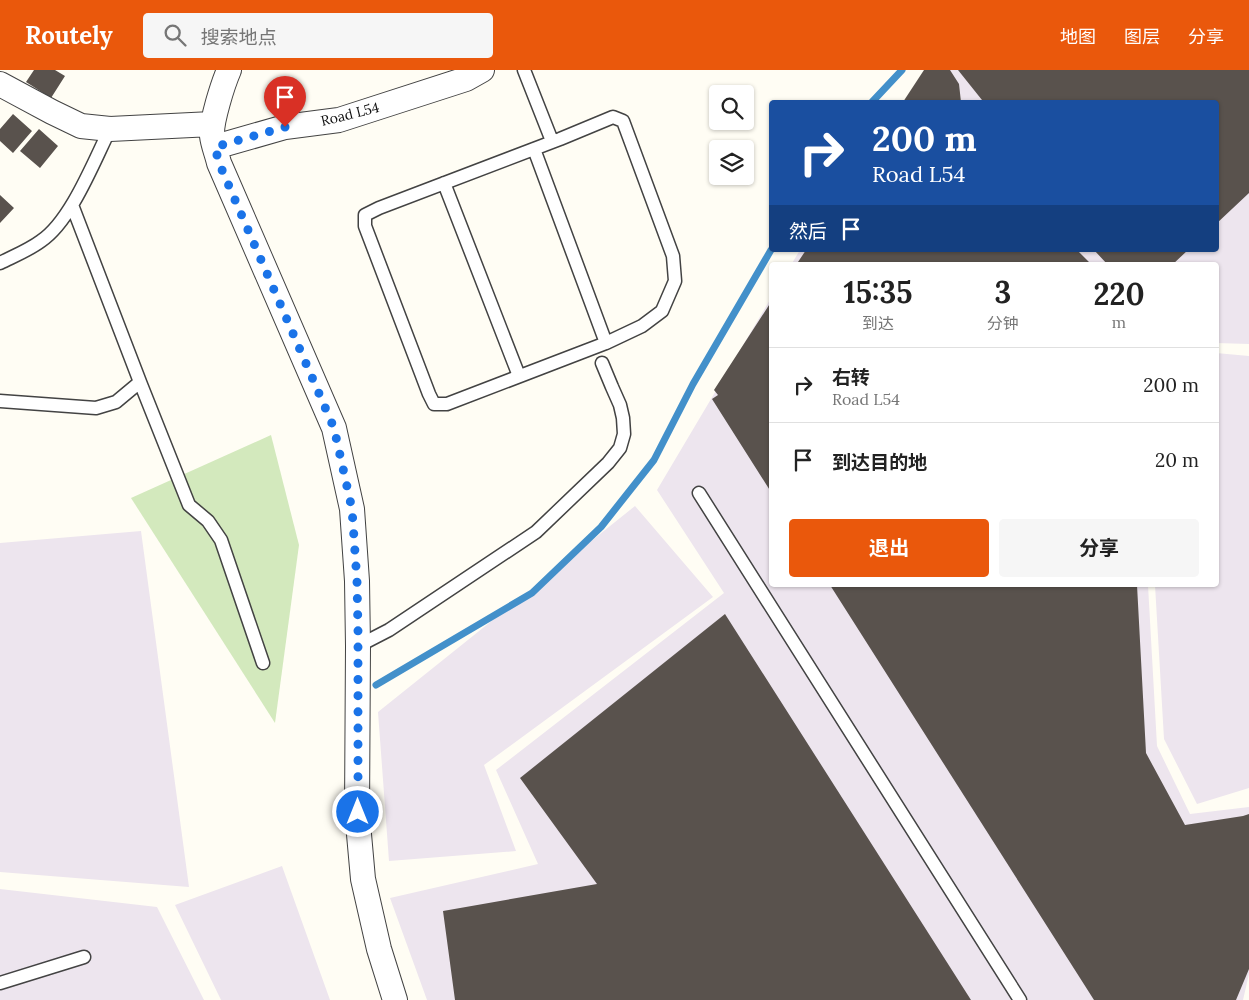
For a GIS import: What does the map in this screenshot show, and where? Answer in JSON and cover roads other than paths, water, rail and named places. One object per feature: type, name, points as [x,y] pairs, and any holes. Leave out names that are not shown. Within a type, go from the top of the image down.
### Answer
[{"type":"street","points":[[229,70],[225,79],[214,136],[219,163],[334,428],[352,509],[357,581],[358,812],[363,879],[378,949],[395,1000]]},
{"type":"street","name":"Road L54","points":[[0,84],[81,126],[214,136],[339,120],[466,79],[482,70]]},
{"type":"lane","points":[[524,70],[552,141]]},
{"type":"lane","points":[[613,117],[623,121],[673,256],[675,281],[662,311],[642,326],[606,343],[447,404],[434,404],[428,394],[365,226],[365,215],[534,149],[613,117]]},
{"type":"lane","points":[[0,263],[43,240],[56,227],[72,205],[110,129]]},
{"type":"lane","points":[[534,149],[606,343]]},
{"type":"lane","points":[[444,183],[519,376]]},
{"type":"lane","points":[[72,205],[189,505],[208,521],[221,540],[263,663]]},
{"type":"lane","points":[[358,646],[389,630],[536,532],[608,463],[620,448],[624,434],[620,405],[602,363]]},
{"type":"lane","points":[[0,401],[96,408],[116,402],[140,382]]},
{"type":"lane","points":[[699,493],[1020,1000]]},
{"type":"lane","points":[[0,983],[84,957]]},
{"type":"waterway","points":[[874,100],[902,70]]},
{"type":"waterway","points":[[376,685],[532,593],[601,527],[654,460],[693,384],[770,252]]}]
